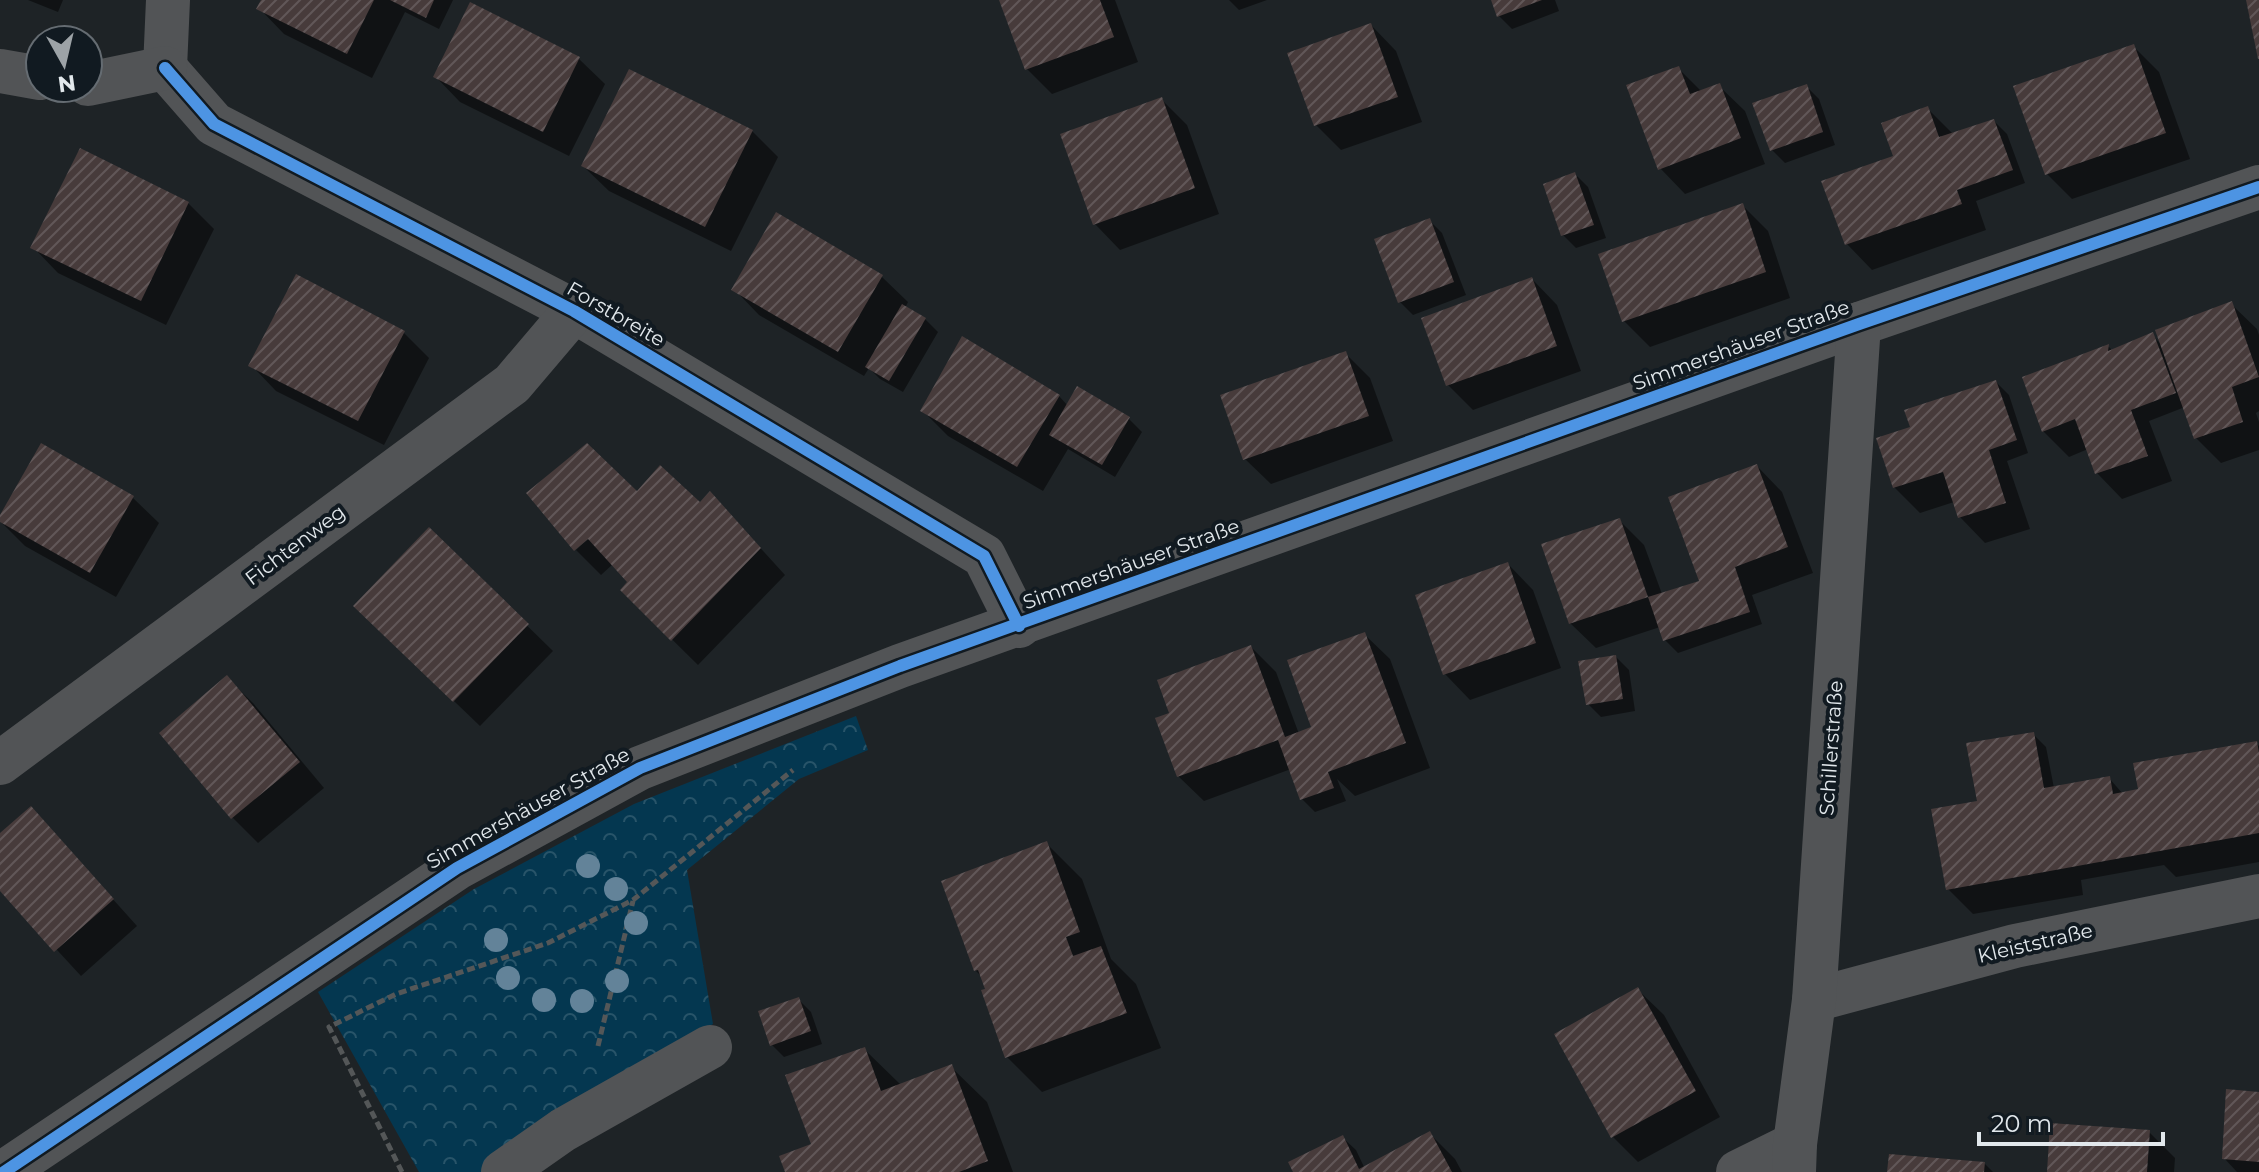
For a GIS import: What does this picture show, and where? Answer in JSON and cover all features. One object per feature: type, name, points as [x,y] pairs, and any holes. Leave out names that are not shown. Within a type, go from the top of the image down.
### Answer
[{"type":"street","points":[[104,81],[165,68],[168,0]]},
{"type":"street","name":"Forstbreite","points":[[165,68],[214,124],[574,311],[984,556],[1019,626]]},
{"type":"street","points":[[0,71],[24,75]]},
{"type":"street","name":"Simmershäuser Straße","points":[[4,1172],[457,868],[640,768],[859,681],[1859,324],[2259,187]]},
{"type":"street","name":"Fichtenweg","points":[[0,763],[512,384],[574,311]]},
{"type":"street","name":"Schillerstraße","points":[[1795,1158],[1814,1000],[1859,324]]},
{"type":"street","name":"Kleiststraße","points":[[1814,1000],[2015,946],[2259,896]]},
{"type":"street","points":[[503,1172],[563,1130],[710,1047]]},
{"type":"street","points":[[1738,1172],[1795,1158]]},
{"type":"path","points":[[402,1172],[329,1027],[396,994],[548,943],[633,900],[662,874]]},
{"type":"path","points":[[603,1020],[633,900]]},
{"type":"green space","points":[[856,716],[868,750],[799,779],[687,870],[713,1024],[554,1120],[491,1172],[419,1172],[318,992],[474,889],[634,804]]},
{"type":"building","points":[[261,0],[374,0],[347,54],[256,9]]},
{"type":"building","points":[[390,0],[434,0],[426,18]]},
{"type":"building","points":[[999,0],[1100,0],[1114,37],[1025,70]]},
{"type":"building","points":[[1491,0],[1542,0],[1497,17]]},
{"type":"building","points":[[2246,0],[2259,0],[2259,59],[2258,59]]},
{"type":"building","points":[[470,2],[580,57],[543,132],[433,77]]},
{"type":"building","points":[[1371,23],[1398,97],[1314,126],[1287,53]]},
{"type":"building","points":[[2134,44],[2166,133],[2045,175],[2013,86]]},
{"type":"building","points":[[1679,66],[1690,94],[1720,83],[1741,138],[1658,170],[1626,85]]},
{"type":"building","points":[[629,69],[753,130],[705,227],[581,166]]},
{"type":"building","points":[[1807,84],[1823,132],[1770,151],[1752,103]]},
{"type":"building","points":[[1162,97],[1195,188],[1093,225],[1060,134]]},
{"type":"building","points":[[1928,106],[1939,137],[1994,119],[2013,170],[1957,190],[1962,204],[1845,245],[1821,181],[1893,156],[1881,123]]},
{"type":"building","points":[[80,148],[189,202],[141,301],[30,248]]},
{"type":"building","points":[[1575,172],[1594,225],[1561,236],[1543,184]]},
{"type":"building","points":[[1743,203],[1766,272],[1622,322],[1598,254]]},
{"type":"building","points":[[776,212],[883,275],[838,352],[731,290]]},
{"type":"building","points":[[1430,218],[1454,282],[1398,303],[1374,239]]},
{"type":"building","points":[[296,274],[405,331],[358,421],[248,366]]},
{"type":"building","points":[[1532,277],[1557,346],[1446,386],[1421,318]]},
{"type":"building","points":[[2232,301],[2259,377],[2232,387],[2243,422],[2194,439],[2155,330]]},
{"type":"building","points":[[902,304],[926,318],[889,381],[865,367]]},
{"type":"building","points":[[2153,332],[2176,393],[2131,410],[2148,456],[2095,474],[2075,419],[2042,432],[2022,377],[2109,344],[2108,351]]},
{"type":"building","points":[[962,336],[1060,395],[1017,467],[920,411]]},
{"type":"building","points":[[1346,351],[1369,416],[1243,460],[1220,395]]},
{"type":"building","points":[[1996,380],[2017,440],[1989,450],[2006,503],[1958,518],[1943,472],[1893,488],[1876,438],[1910,427],[1904,410]]},
{"type":"building","points":[[1077,386],[1130,417],[1102,465],[1049,435]]},
{"type":"building","points":[[41,443],[134,496],[90,573],[0,522],[0,515]]},
{"type":"building","points":[[587,443],[637,491],[660,465],[700,502],[710,491],[761,548],[671,641],[620,590],[627,582],[588,539],[574,551],[526,493]]},
{"type":"building","points":[[1757,464],[1788,547],[1735,567],[1750,612],[1663,641],[1648,597],[1699,581],[1668,497]]},
{"type":"building","points":[[1620,518],[1648,597],[1569,624],[1541,544]]},
{"type":"building","points":[[429,527],[529,624],[453,702],[353,606]]},
{"type":"building","points":[[1508,562],[1536,643],[1443,675],[1415,595]]},
{"type":"building","points":[[1365,632],[1406,743],[1328,772],[1334,788],[1300,800],[1278,740],[1177,777],[1155,718],[1169,713],[1157,680],[1251,645],[1285,737],[1311,727],[1287,660]]},
{"type":"building","points":[[1616,655],[1623,699],[1586,705],[1578,661]]},
{"type":"building","points":[[227,675],[300,762],[231,819],[159,733]]},
{"type":"building","points":[[2034,732],[2044,788],[2110,776],[2113,794],[2138,789],[2133,763],[2257,741],[2259,833],[1946,890],[1931,809],[1977,801],[1966,743]]},
{"type":"building","points":[[31,806],[114,899],[54,952],[0,891],[0,833]]},
{"type":"building","points":[[1047,841],[1080,932],[1066,937],[1073,956],[1101,946],[1127,1013],[1005,1058],[981,990],[985,989],[978,970],[974,971],[941,881]]},
{"type":"building","points":[[1638,987],[1696,1091],[1611,1138],[1554,1034]]},
{"type":"building","points":[[799,997],[811,1031],[770,1046],[758,1011]]},
{"type":"building","points":[[865,1047],[881,1091],[952,1064],[988,1161],[959,1172],[785,1172],[779,1156],[811,1144],[785,1075]]},
{"type":"building","points":[[2226,1089],[2259,1092],[2259,1162],[2222,1159]]},
{"type":"building","points":[[2050,1123],[2150,1130],[2147,1172],[2047,1172]]},
{"type":"building","points":[[1430,1131],[1452,1172],[1293,1172],[1288,1162],[1343,1135],[1359,1169]]},
{"type":"building","points":[[1889,1154],[1985,1162],[1984,1172],[1887,1172]]},
{"type":"cycle path","points":[[165,68],[214,124],[574,311],[984,556],[1019,626]]},
{"type":"cycle path","points":[[4,1172],[457,868],[640,768],[900,666],[1859,324],[2259,187]]}]
